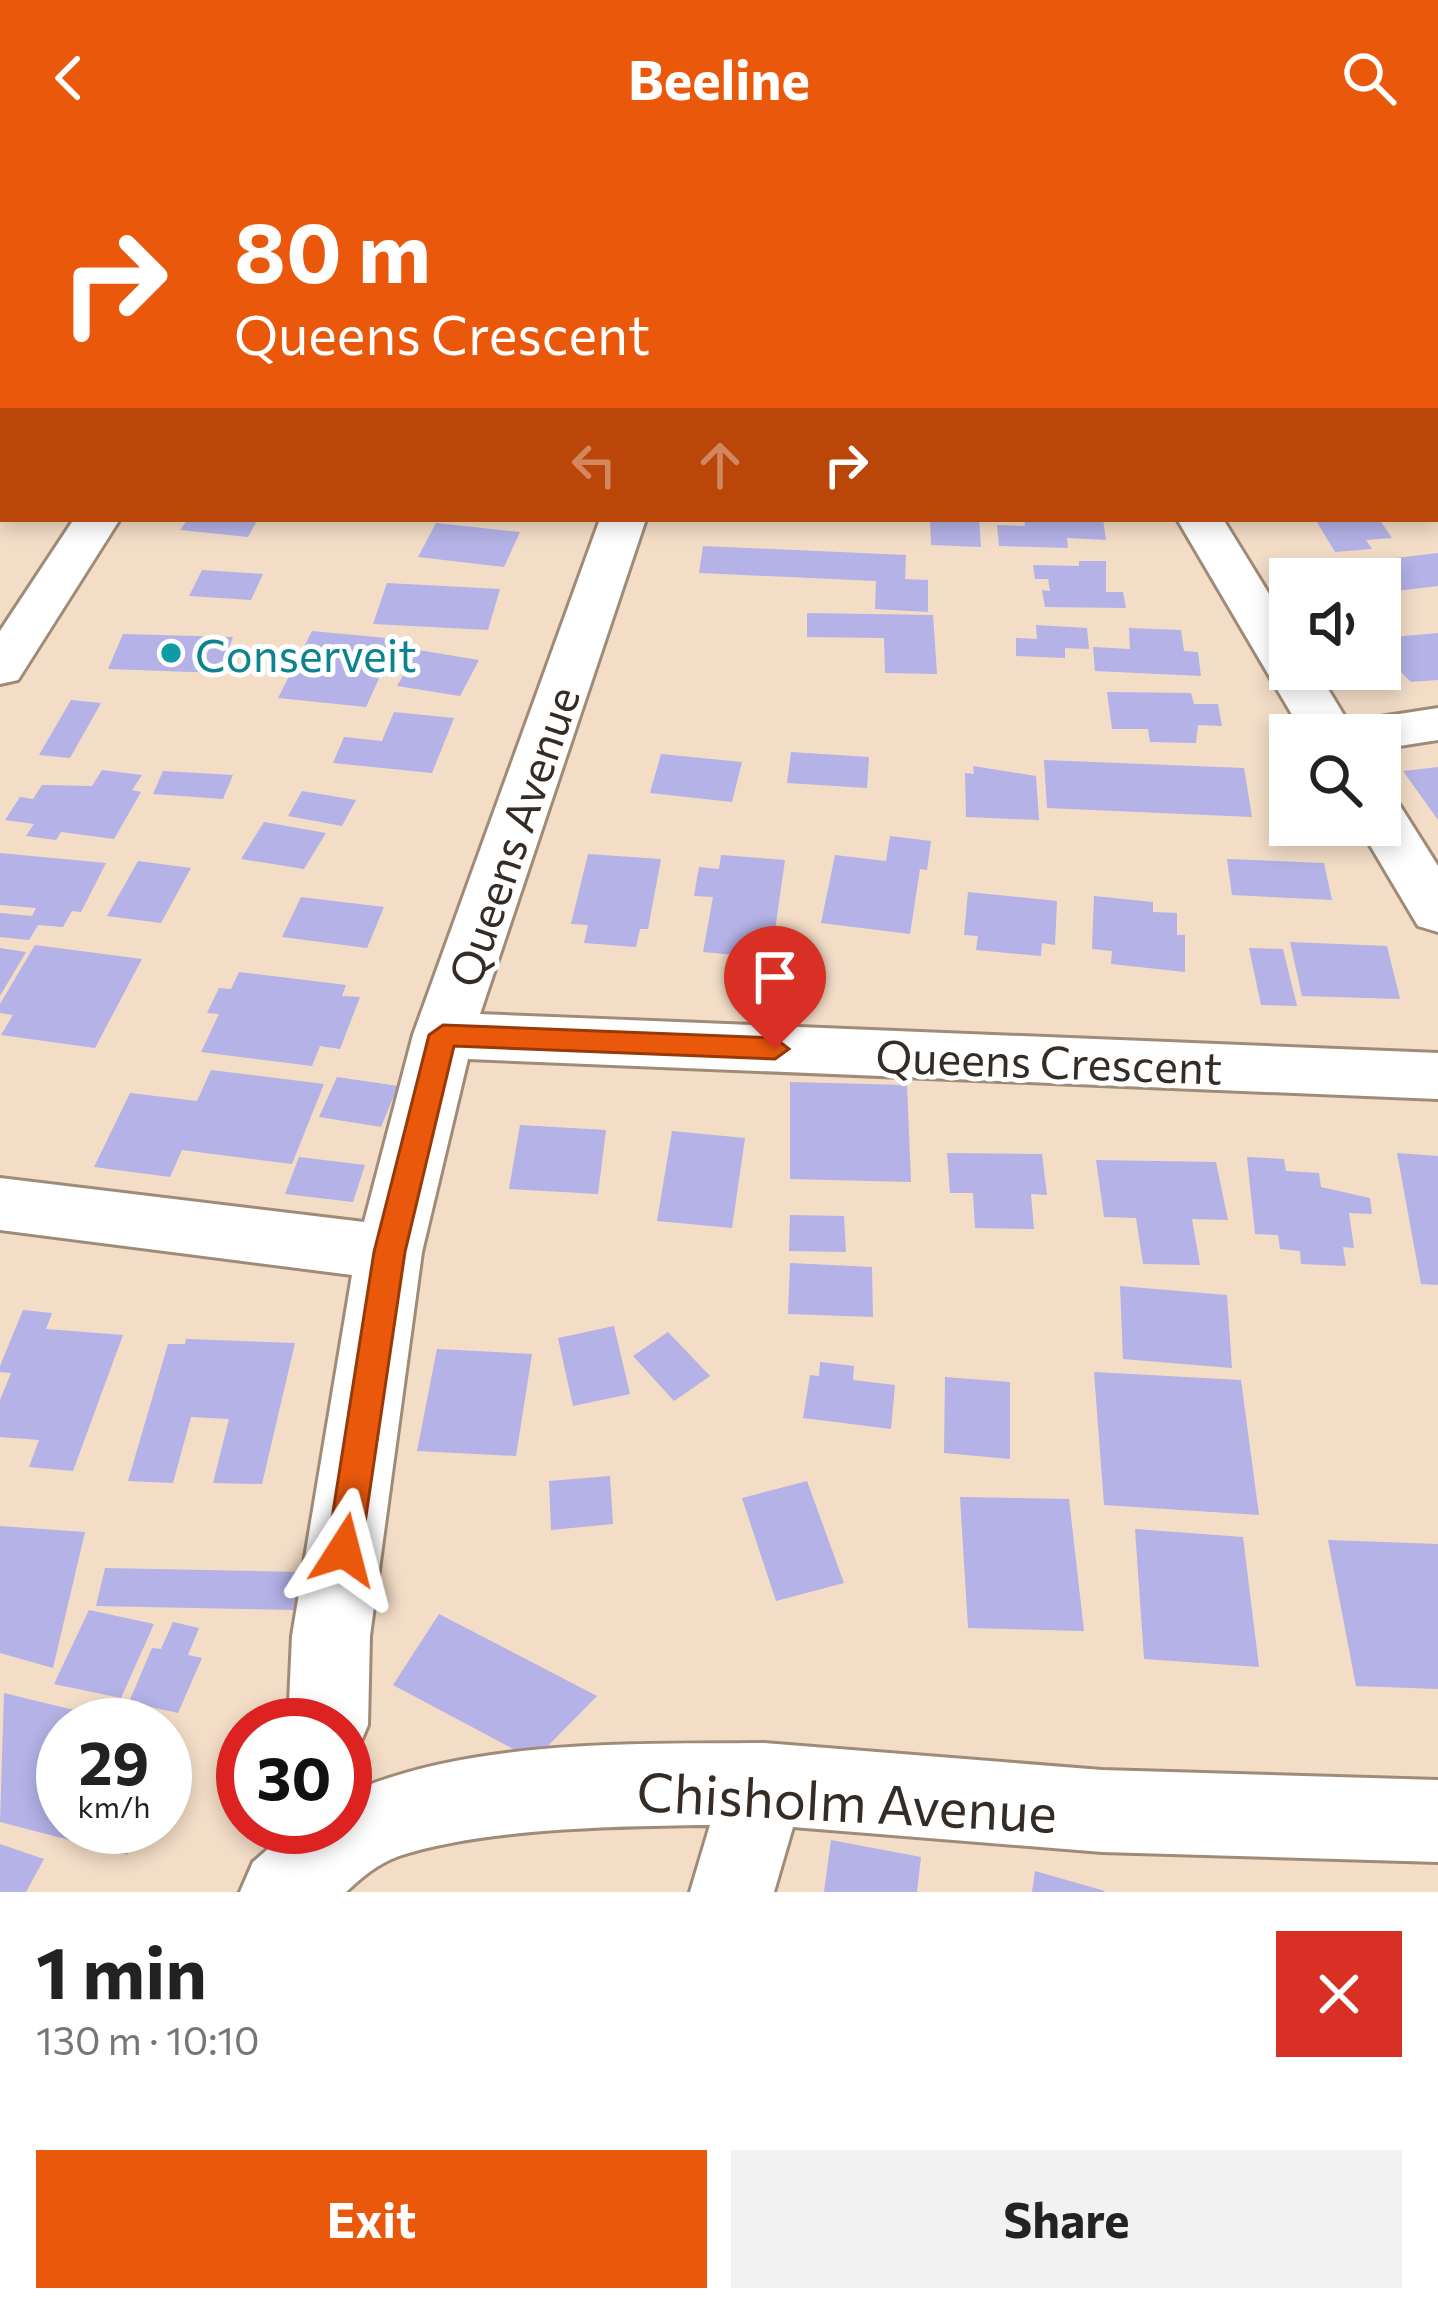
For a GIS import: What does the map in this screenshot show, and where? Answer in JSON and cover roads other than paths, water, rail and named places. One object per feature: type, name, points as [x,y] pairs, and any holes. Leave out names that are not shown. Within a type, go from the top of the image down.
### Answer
[{"type":"street","points":[[0,669],[95,522]]},
{"type":"street","name":"Queens Avenue","points":[[329,1698],[331,1636],[389,1252],[443,1035],[622,522]]},
{"type":"street","points":[[1202,522],[1269,633]]},
{"type":"street","points":[[1401,729],[1438,724]]},
{"type":"street","points":[[1398,846],[1438,913]]},
{"type":"street","name":"Queens Crescent","points":[[443,1035],[1438,1076]]},
{"type":"street","points":[[0,1204],[389,1252]]},
{"type":"street","points":[[732,1892],[764,1784]]},
{"type":"street","name":"Chisholm Avenue","points":[[372,1826],[390,1817],[464,1800],[664,1785],[764,1784],[1086,1810],[1438,1821]]},
{"type":"place","name":"Conserveit","points":[[171,653]]}]
